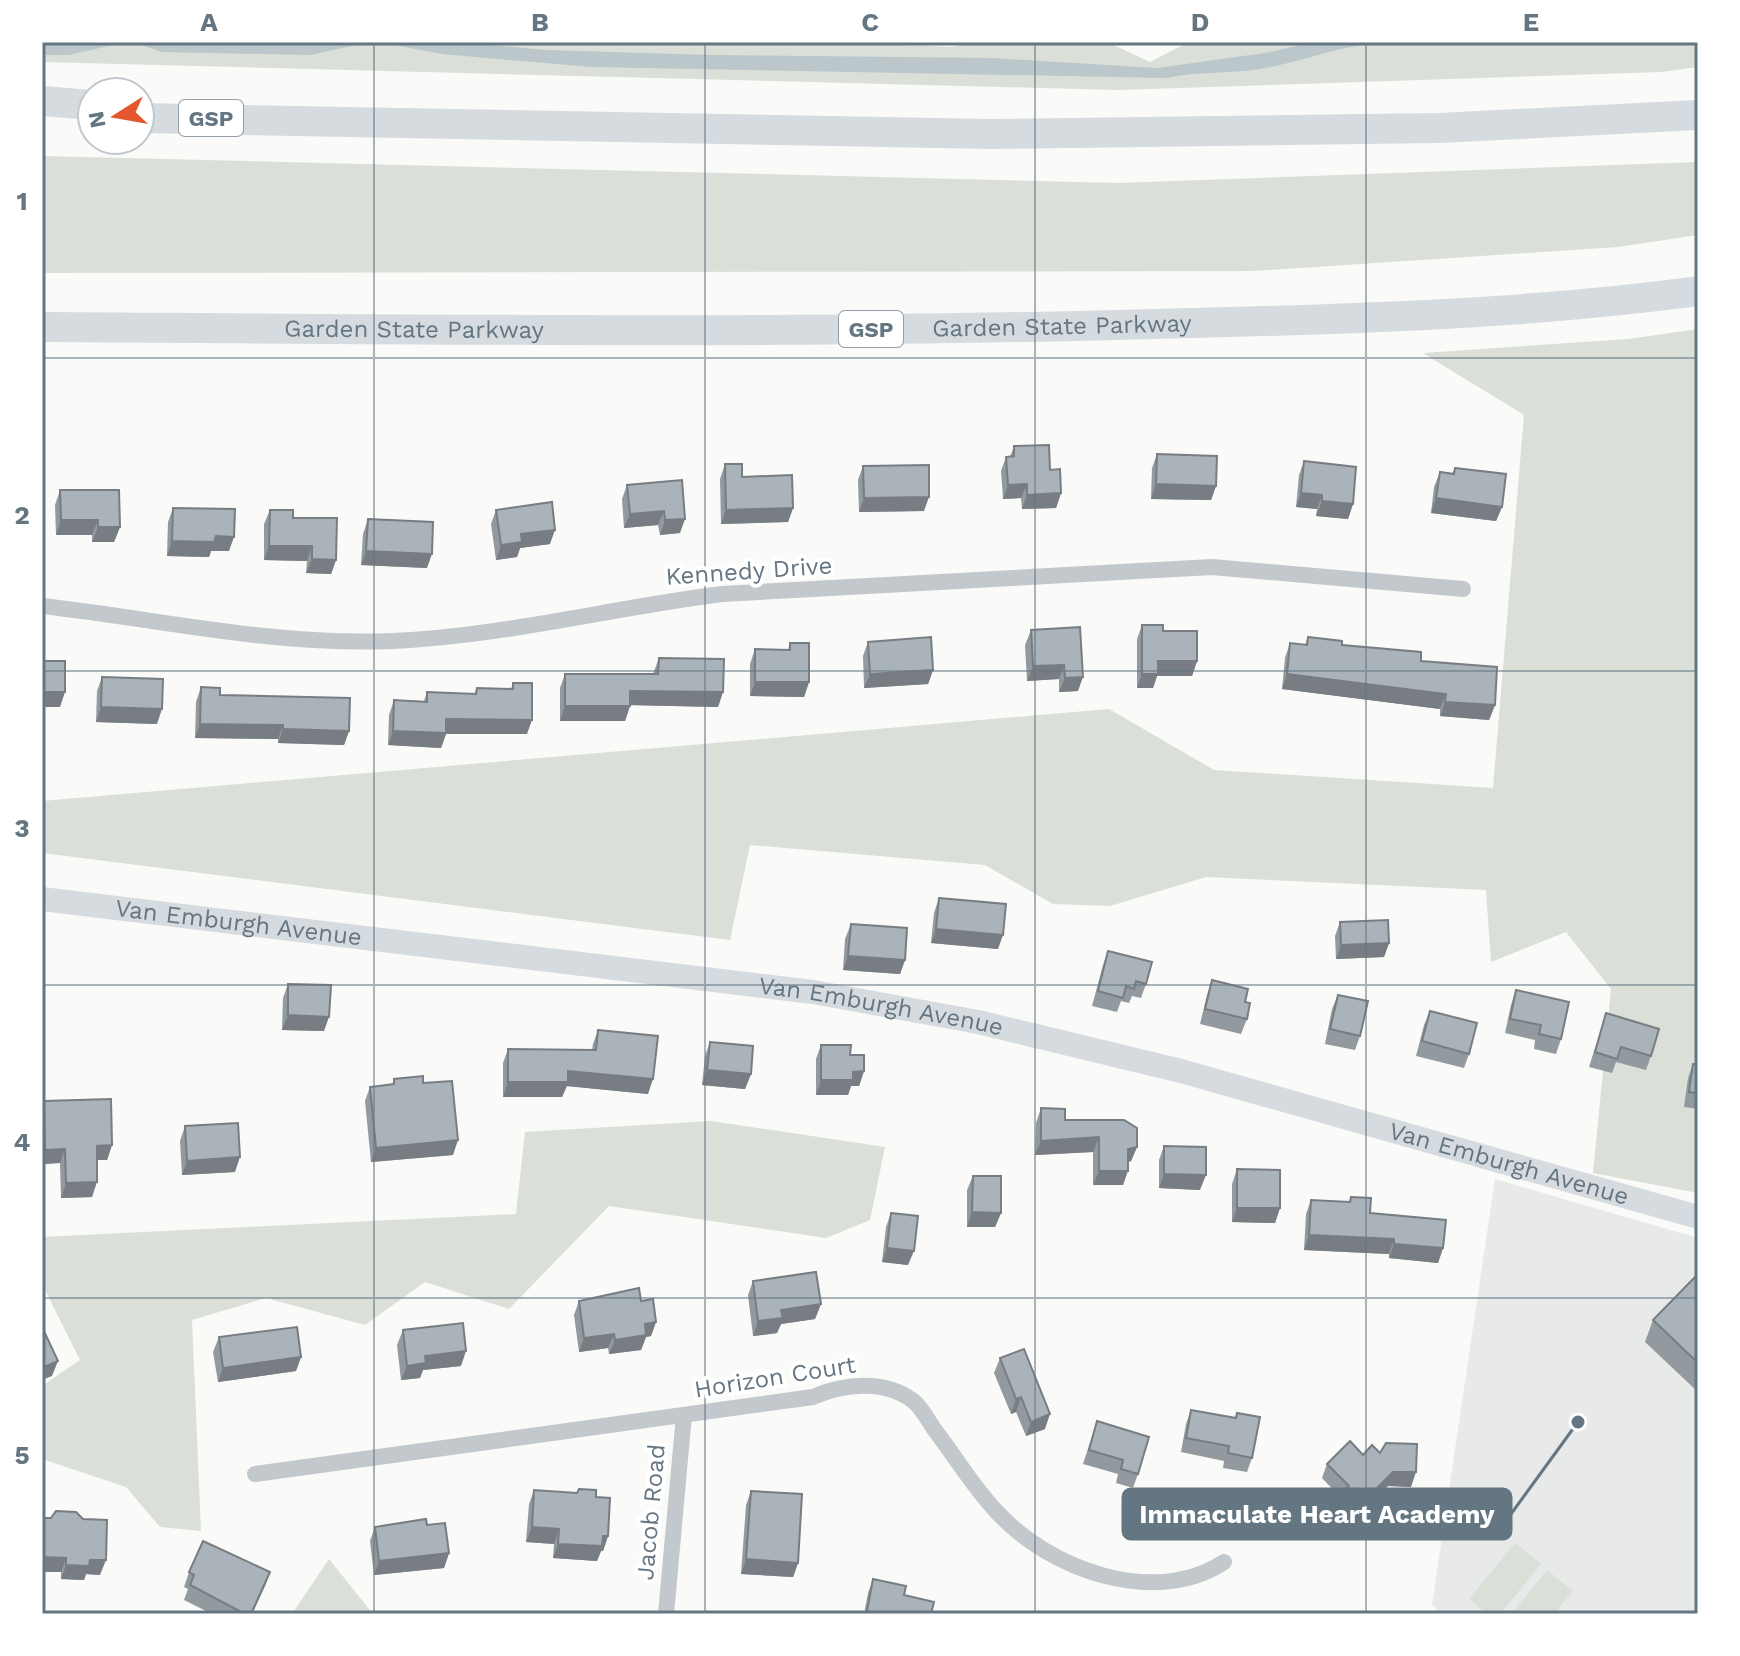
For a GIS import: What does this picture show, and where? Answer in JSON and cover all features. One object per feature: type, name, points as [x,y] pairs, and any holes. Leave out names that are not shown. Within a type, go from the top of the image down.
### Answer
[{"type":"highway","points":[[42,101],[76,104]]},
{"type":"highway","points":[[156,109],[281,118]]},
{"type":"highway","name":"GSP","points":[[156,118],[1006,134],[1453,127],[1698,115]]},
{"type":"highway","points":[[42,118],[76,118]]},
{"type":"highway","name":"Garden State Parkway","points":[[42,327],[650,331],[1080,326],[1482,312],[1698,291]]},
{"type":"main road","name":"Van Emburgh Avenue","points":[[42,899],[813,992],[978,1022],[1181,1071],[1698,1217]]},
{"type":"street","name":"Kennedy Drive","points":[[42,606],[245,636],[390,641],[534,626],[655,602],[722,594],[1212,567],[1463,589]]},
{"type":"street","name":"Horizon Court","points":[[255,1474],[813,1397],[849,1386],[893,1391],[914,1401],[997,1513],[1057,1557],[1118,1579],[1169,1582],[1205,1574],[1224,1562]]},
{"type":"street","name":"Jacob Road","points":[[666,1614],[684,1415]]},
{"type":"shaded area","points":[[42,42],[844,42],[952,47],[971,42],[1107,42],[1150,62],[1189,42],[1698,42],[1698,67],[1661,72],[1118,90],[42,62]]},
{"type":"shaded area","points":[[42,42],[126,42],[69,55],[42,55]]},
{"type":"shaded area","points":[[133,42],[371,42],[310,55],[162,52]]},
{"type":"shaded area","points":[[378,42],[458,42],[546,50],[711,55],[990,58],[1157,68],[1265,53],[1314,42],[1382,42],[1260,69],[1167,78],[591,67],[442,54]]},
{"type":"shaded area","points":[[42,156],[1119,183],[1698,162],[1698,235],[1618,247],[1253,271],[42,273]]},
{"type":"shaded area","points":[[1698,329],[1698,1193],[1593,1173],[1611,989],[1566,932],[1491,962],[1486,890],[1206,877],[1110,906],[1053,904],[985,865],[750,845],[730,940],[42,853],[42,801],[1109,709],[1214,770],[1493,788],[1524,415],[1423,353],[1628,339]]},
{"type":"shaded area","points":[[711,1121],[885,1147],[870,1220],[826,1238],[609,1206],[509,1309],[425,1282],[365,1325],[266,1298],[192,1320],[201,1531],[160,1527],[126,1487],[42,1459],[42,1386],[80,1360],[42,1284],[42,1237],[516,1214],[525,1132]]},
{"type":"shaded area","points":[[1495,1179],[1698,1238],[1698,1614],[1441,1614],[1432,1605]]},
{"type":"shaded area","points":[[1515,1543],[1541,1564],[1500,1614],[1487,1614],[1469,1599]]},
{"type":"shaded area","points":[[329,1559],[373,1614],[292,1614]]},
{"type":"shaded area","points":[[1547,1570],[1573,1591],[1554,1614],[1511,1614]]},
{"type":"building","points":[[1049,445],[1050,470],[1060,469],[1061,493],[1027,495],[1027,484],[1008,485],[1006,457],[1014,456],[1014,446]]},
{"type":"building","points":[[1157,454],[1217,456],[1216,486],[1156,484]]},
{"type":"building","points":[[1304,461],[1356,467],[1353,504],[1322,501],[1322,495],[1301,493]]},
{"type":"building","points":[[725,464],[742,464],[742,477],[792,475],[793,508],[726,510]]},
{"type":"building","points":[[929,465],[929,497],[864,498],[863,466]]},
{"type":"building","points":[[1455,468],[1506,474],[1502,507],[1436,498],[1440,472],[1454,474]]},
{"type":"building","points":[[682,480],[685,519],[665,520],[664,511],[630,514],[627,485]]},
{"type":"building","points":[[60,490],[119,490],[120,527],[98,527],[98,520],[61,520]]},
{"type":"building","points":[[552,502],[555,530],[521,534],[522,542],[501,545],[496,510]]},
{"type":"building","points":[[173,508],[235,509],[234,537],[216,536],[214,542],[172,541]]},
{"type":"building","points":[[270,510],[293,510],[293,518],[337,518],[336,560],[312,559],[312,546],[269,546]]},
{"type":"building","points":[[368,519],[433,522],[432,554],[366,551]]},
{"type":"building","points":[[1142,625],[1163,625],[1163,631],[1197,631],[1197,661],[1158,661],[1158,674],[1142,674]]},
{"type":"building","points":[[1080,627],[1083,677],[1065,678],[1064,665],[1033,666],[1031,630]]},
{"type":"building","points":[[931,637],[933,670],[870,674],[868,642]]},
{"type":"building","points":[[1308,637],[1342,641],[1342,645],[1421,652],[1421,661],[1497,667],[1495,705],[1445,702],[1446,694],[1287,674],[1290,643],[1307,645]]},
{"type":"building","points":[[790,643],[809,643],[809,682],[755,682],[755,649],[790,650]]},
{"type":"building","points":[[659,658],[724,659],[723,692],[630,691],[630,706],[565,706],[565,674],[658,674]]},
{"type":"building","points":[[42,661],[65,661],[65,692],[42,692]]},
{"type":"building","points":[[102,677],[163,679],[162,709],[101,707]]},
{"type":"building","points":[[513,683],[532,683],[532,720],[446,719],[446,733],[393,731],[394,700],[427,702],[427,692],[476,694],[477,688],[513,689]]},
{"type":"building","points":[[201,687],[220,688],[220,695],[350,698],[349,731],[283,729],[283,725],[200,724]]},
{"type":"building","points":[[939,898],[1006,904],[1003,935],[936,929]]},
{"type":"building","points":[[1388,920],[1389,943],[1341,945],[1340,922]]},
{"type":"building","points":[[851,924],[907,928],[905,960],[848,956]]},
{"type":"building","points":[[1108,951],[1152,962],[1146,984],[1136,981],[1134,989],[1126,986],[1123,998],[1098,991]]},
{"type":"building","points":[[1212,980],[1248,989],[1245,1002],[1250,1003],[1247,1019],[1205,1009]]},
{"type":"building","points":[[288,984],[331,985],[329,1017],[288,1015]]},
{"type":"building","points":[[1516,990],[1569,1002],[1561,1039],[1539,1034],[1541,1025],[1510,1019]]},
{"type":"building","points":[[1338,995],[1368,1001],[1360,1036],[1330,1029]]},
{"type":"building","points":[[1430,1011],[1477,1023],[1469,1054],[1422,1041]]},
{"type":"building","points":[[1606,1013],[1659,1029],[1651,1056],[1621,1047],[1617,1059],[1595,1052]]},
{"type":"building","points":[[598,1030],[658,1036],[653,1079],[568,1071],[568,1082],[508,1082],[508,1049],[596,1050]]},
{"type":"building","points":[[710,1042],[753,1046],[751,1074],[707,1070]]},
{"type":"building","points":[[821,1045],[851,1045],[850,1055],[864,1055],[864,1071],[853,1072],[853,1080],[821,1080]]},
{"type":"building","points":[[1693,1064],[1698,1064],[1698,1093],[1689,1092]]},
{"type":"building","points":[[423,1076],[423,1083],[452,1081],[458,1140],[376,1148],[370,1087],[394,1084],[394,1079]]},
{"type":"building","points":[[111,1099],[112,1145],[97,1146],[97,1182],[66,1183],[65,1149],[45,1150],[44,1101]]},
{"type":"building","points":[[1041,1108],[1065,1109],[1065,1120],[1124,1120],[1137,1128],[1137,1147],[1128,1149],[1128,1171],[1099,1171],[1099,1137],[1041,1141]]},
{"type":"building","points":[[238,1123],[240,1157],[187,1161],[185,1126]]},
{"type":"building","points":[[1164,1146],[1206,1147],[1206,1175],[1164,1174]]},
{"type":"building","points":[[1237,1169],[1280,1170],[1280,1208],[1237,1208]]},
{"type":"building","points":[[973,1176],[1001,1176],[1001,1213],[972,1212]]},
{"type":"building","points":[[1351,1197],[1371,1198],[1370,1213],[1446,1220],[1443,1248],[1394,1244],[1394,1239],[1309,1235],[1311,1200],[1350,1202]]},
{"type":"building","points":[[891,1213],[918,1216],[914,1251],[887,1248]]},
{"type":"building","points":[[816,1272],[821,1304],[781,1310],[783,1318],[758,1321],[753,1281]]},
{"type":"building","points":[[1698,1274],[1698,1363],[1653,1320]]},
{"type":"building","points":[[639,1288],[641,1301],[653,1299],[656,1322],[645,1324],[646,1335],[615,1340],[614,1334],[584,1338],[579,1301]]},
{"type":"building","points":[[463,1323],[466,1351],[425,1356],[426,1363],[407,1366],[403,1330]]},
{"type":"building","points":[[42,1327],[58,1361],[42,1368]]},
{"type":"building","points":[[297,1327],[301,1357],[223,1368],[219,1337]]},
{"type":"building","points":[[1024,1349],[1050,1414],[1031,1422],[1021,1397],[1016,1399],[1000,1358]]},
{"type":"building","points":[[1191,1410],[1236,1418],[1237,1413],[1260,1417],[1252,1458],[1228,1453],[1229,1446],[1186,1438]]},
{"type":"building","points":[[1097,1421],[1149,1437],[1138,1474],[1121,1469],[1123,1460],[1089,1450]]},
{"type":"building","points":[[1350,1441],[1363,1455],[1372,1445],[1380,1453],[1386,1443],[1417,1444],[1416,1472],[1393,1472],[1353,1512],[1338,1497],[1349,1486],[1327,1464]]},
{"type":"building","points":[[579,1489],[596,1490],[596,1497],[610,1498],[608,1536],[603,1536],[602,1546],[558,1544],[559,1529],[532,1527],[534,1490],[577,1493]]},
{"type":"building","points":[[751,1491],[802,1494],[798,1563],[746,1559]]},
{"type":"building","points":[[56,1511],[76,1512],[83,1519],[107,1520],[106,1560],[90,1560],[89,1566],[66,1565],[66,1558],[42,1557],[42,1518],[51,1518]]},
{"type":"building","points":[[426,1519],[427,1525],[445,1523],[449,1553],[379,1561],[375,1527]]},
{"type":"building","points":[[203,1541],[270,1572],[251,1614],[245,1614],[190,1585],[194,1575],[189,1572]]},
{"type":"building","points":[[873,1579],[906,1586],[904,1595],[934,1602],[931,1614],[878,1614],[867,1611]]},
{"type":"place","name":"Immaculate Heart Academy","points":[[1578,1422]]}]
